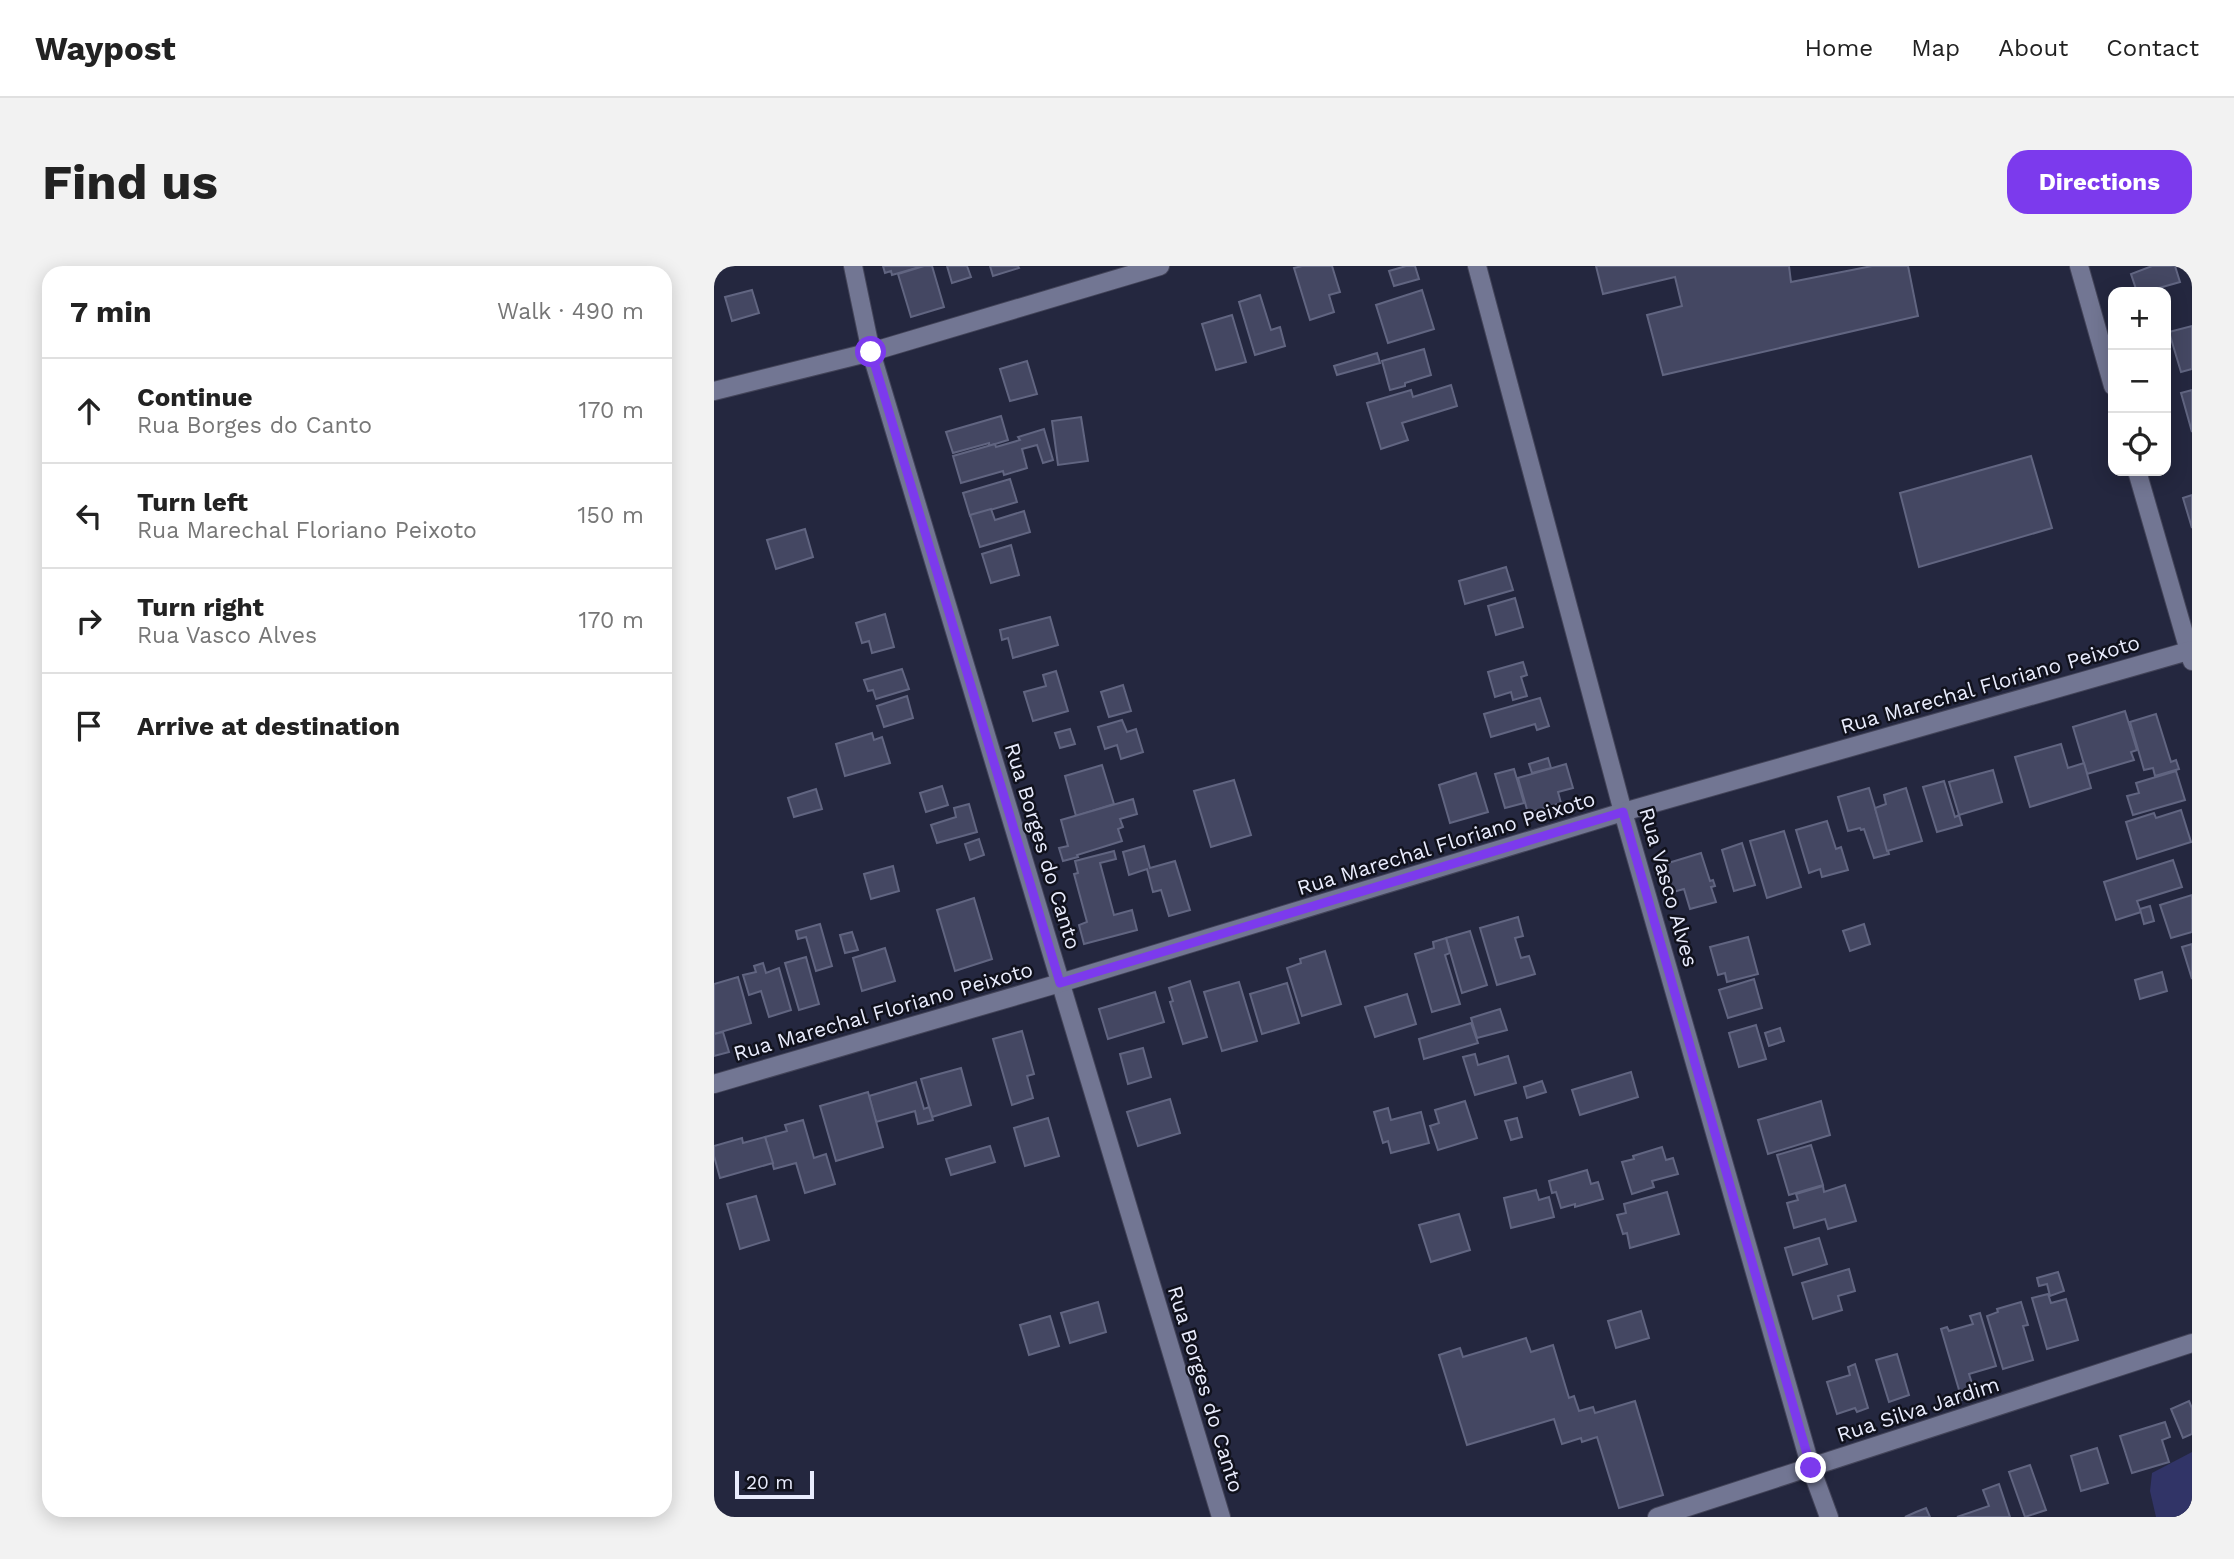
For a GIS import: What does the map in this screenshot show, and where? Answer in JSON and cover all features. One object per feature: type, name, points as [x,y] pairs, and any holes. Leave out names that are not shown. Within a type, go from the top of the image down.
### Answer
[{"type":"street","name":"Rua Borges do Canto","points":[[853,266],[871,352],[1221,1517]]},
{"type":"street","points":[[714,391],[871,352],[1160,266]]},
{"type":"street","name":"Rua Vasco Alves","points":[[1477,266],[1623,812],[1811,1468],[1829,1517]]},
{"type":"street","points":[[2079,266],[2108,368]]},
{"type":"street","points":[[2138,476],[2191,654]]},
{"type":"street","name":"Rua Marechal Floriano Peixoto","points":[[714,1084],[1060,983],[1623,812],[2191,654]]},
{"type":"street","name":"Rua Silva Jardim","points":[[1657,1517],[2192,1343]]},
{"type":"shaded area","points":[[2192,1452],[2192,1517],[2156,1517],[2150,1491],[2152,1473]]},
{"type":"building","points":[[883,266],[923,266],[892,275],[891,271],[885,273]]},
{"type":"building","points":[[932,266],[944,307],[911,317],[898,274]]},
{"type":"building","points":[[947,266],[967,266],[971,277],[952,283]]},
{"type":"building","points":[[990,266],[1018,266],[1019,268],[993,276]]},
{"type":"building","points":[[1332,266],[1340,292],[1329,295],[1334,312],[1310,320],[1294,268]]},
{"type":"building","points":[[1415,266],[1419,279],[1394,286],[1389,271]]},
{"type":"building","points":[[1596,266],[1789,266],[1791,282],[1872,266],[1908,266],[1918,316],[1663,375],[1647,315],[1682,306],[1675,277],[1603,294]]},
{"type":"building","points":[[2152,266],[2175,266],[2180,282],[2162,287],[2135,287],[2131,274]]},
{"type":"building","points":[[752,290],[759,313],[732,321],[725,297]]},
{"type":"building","points":[[1422,290],[1434,329],[1388,343],[1376,305]]},
{"type":"building","points":[[1260,295],[1271,330],[1280,327],[1285,346],[1255,355],[1239,302]]},
{"type":"building","points":[[1232,315],[1246,362],[1216,370],[1202,324]]},
{"type":"building","points":[[2192,326],[2192,369],[2181,372],[2171,331]]},
{"type":"building","points":[[1424,349],[1431,375],[1390,390],[1382,361]]},
{"type":"building","points":[[1377,353],[1380,363],[1337,375],[1334,366]]},
{"type":"building","points":[[1027,361],[1037,394],[1010,401],[1000,369]]},
{"type":"building","points":[[1451,385],[1457,406],[1402,423],[1408,440],[1381,449],[1367,403],[1411,390],[1413,397]]},
{"type":"building","points":[[2192,390],[2192,432],[2181,393]]},
{"type":"building","points":[[1001,416],[1008,440],[953,453],[946,432]]},
{"type":"building","points":[[1081,417],[1088,461],[1058,465],[1052,421]]},
{"type":"building","points":[[1044,429],[1053,460],[1043,463],[1037,445],[1022,449],[1027,468],[1004,475],[1003,471],[961,483],[953,456],[1020,440],[1018,437]]},
{"type":"building","points":[[2031,456],[2052,528],[1919,567],[1900,493]]},
{"type":"building","points":[[1010,479],[1017,502],[970,516],[963,493]]},
{"type":"building","points":[[2192,495],[2192,528],[2183,498]]},
{"type":"building","points":[[991,509],[995,520],[1024,511],[1030,532],[980,547],[970,515]]},
{"type":"building","points":[[805,529],[813,557],[776,569],[767,540]]},
{"type":"building","points":[[1011,545],[1019,575],[991,583],[982,554]]},
{"type":"building","points":[[1506,567],[1513,590],[1465,604],[1459,581]]},
{"type":"building","points":[[1515,598],[1523,627],[1496,635],[1488,606]]},
{"type":"building","points":[[885,614],[894,647],[872,653],[869,641],[862,643],[856,623]]},
{"type":"building","points":[[1050,617],[1058,645],[1013,658],[1008,638],[1002,640],[1000,630]]},
{"type":"building","points":[[1523,662],[1527,675],[1521,677],[1527,696],[1513,700],[1511,692],[1495,697],[1488,672]]},
{"type":"building","points":[[902,669],[909,689],[876,699],[873,690],[868,691],[864,680]]},
{"type":"building","points":[[1056,671],[1068,711],[1033,721],[1024,692],[1046,686],[1043,675]]},
{"type":"building","points":[[1123,685],[1131,711],[1109,717],[1101,692]]},
{"type":"building","points":[[907,696],[913,718],[884,727],[877,706]]},
{"type":"building","points":[[1540,698],[1549,726],[1537,730],[1535,724],[1491,737],[1484,714]]},
{"type":"building","points":[[2125,711],[2137,750],[2131,752],[2134,760],[2087,774],[2073,727]]},
{"type":"building","points":[[2156,714],[2171,762],[2176,760],[2179,769],[2155,776],[2153,768],[2144,770],[2130,722]]},
{"type":"building","points":[[1122,720],[1127,732],[1136,729],[1143,752],[1121,759],[1117,745],[1105,749],[1098,727]]},
{"type":"building","points":[[1070,729],[1075,744],[1060,748],[1055,733]]},
{"type":"building","points":[[872,733],[874,740],[882,737],[890,763],[845,776],[836,744]]},
{"type":"building","points":[[2061,744],[2068,768],[2084,763],[2091,788],[2030,807],[2015,757]]},
{"type":"building","points":[[1548,758],[1551,768],[1532,773],[1529,764]]},
{"type":"building","points":[[1566,764],[1573,788],[1558,792],[1561,803],[1528,813],[1518,778]]},
{"type":"building","points":[[1102,765],[1114,804],[1076,816],[1065,776]]},
{"type":"building","points":[[1514,769],[1524,803],[1505,808],[1495,774]]},
{"type":"building","points":[[1993,770],[2002,802],[1959,815],[1949,782]]},
{"type":"building","points":[[2176,771],[2185,800],[2133,815],[2127,796],[2139,793],[2136,783]]},
{"type":"building","points":[[1476,773],[1488,812],[1450,823],[1439,785]]},
{"type":"building","points":[[1234,780],[1251,835],[1211,847],[1194,791]]},
{"type":"building","points":[[1944,781],[1955,817],[1959,815],[1962,825],[1937,832],[1923,787]]},
{"type":"building","points":[[942,786],[948,805],[926,812],[920,793]]},
{"type":"building","points":[[1869,788],[1889,854],[1874,858],[1864,829],[1848,831],[1838,797]]},
{"type":"building","points":[[1906,788],[1922,841],[1887,851],[1875,808],[1886,804],[1884,795]]},
{"type":"building","points":[[816,789],[822,809],[794,817],[788,798]]},
{"type":"building","points":[[1133,799],[1137,814],[1120,819],[1123,827],[1118,829],[1122,841],[1063,861],[1059,848],[1068,846],[1061,820]]},
{"type":"building","points":[[969,804],[977,832],[937,843],[931,825],[956,817],[954,808]]},
{"type":"building","points":[[2181,810],[2191,842],[2137,859],[2126,822],[2154,813],[2156,818]]},
{"type":"building","points":[[1827,821],[1836,849],[1841,847],[1848,870],[1822,877],[1820,869],[1809,873],[1796,830]]},
{"type":"building","points":[[1784,831],[1801,887],[1767,898],[1750,841]]},
{"type":"building","points":[[979,839],[984,855],[970,860],[965,844]]},
{"type":"building","points":[[1742,843],[1755,885],[1734,891],[1722,850]]},
{"type":"building","points":[[1144,846],[1150,868],[1175,861],[1190,910],[1169,916],[1161,890],[1153,892],[1147,869],[1129,875],[1123,852]]},
{"type":"building","points":[[1114,851],[1116,859],[1100,863],[1114,915],[1132,910],[1137,930],[1084,944],[1079,925],[1087,922],[1074,874],[1078,873],[1075,861]]},
{"type":"building","points":[[1701,853],[1710,881],[1713,880],[1715,886],[1711,887],[1716,902],[1690,909],[1684,889],[1673,892],[1665,864]]},
{"type":"building","points":[[2173,860],[2182,887],[2137,901],[2141,912],[2116,920],[2104,882]]},
{"type":"building","points":[[893,866],[899,891],[871,899],[864,874]]},
{"type":"building","points":[[2192,895],[2192,932],[2171,938],[2160,905]]},
{"type":"building","points":[[974,898],[992,959],[955,971],[937,910]]},
{"type":"building","points":[[2150,906],[2154,921],[2144,924],[2140,909]]},
{"type":"building","points":[[1518,917],[1523,936],[1515,938],[1521,958],[1529,956],[1535,974],[1497,985],[1480,928]]},
{"type":"building","points":[[820,924],[832,966],[816,971],[806,937],[798,939],[796,931]]},
{"type":"building","points":[[1864,924],[1870,944],[1850,951],[1843,931]]},
{"type":"building","points":[[1470,931],[1487,985],[1462,993],[1446,938]]},
{"type":"building","points":[[852,932],[858,950],[845,953],[840,935]]},
{"type":"building","points":[[1748,937],[1758,974],[1727,982],[1725,973],[1718,975],[1710,947]]},
{"type":"building","points":[[1446,938],[1450,953],[1445,955],[1460,1004],[1432,1012],[1415,954],[1434,948],[1433,942]]},
{"type":"building","points":[[2192,944],[2192,979],[2182,947]]},
{"type":"building","points":[[885,948],[895,981],[862,991],[853,958]]},
{"type":"building","points":[[1325,951],[1341,1004],[1302,1016],[1287,968],[1301,963],[1300,959]]},
{"type":"building","points":[[806,957],[819,1004],[799,1010],[785,963]]},
{"type":"building","points":[[763,963],[766,973],[779,968],[791,1010],[769,1017],[761,991],[749,995],[743,975],[756,972],[754,966]]},
{"type":"building","points":[[2162,972],[2167,991],[2140,999],[2135,980]]},
{"type":"building","points":[[738,977],[751,1023],[714,1034],[714,984]]},
{"type":"building","points":[[1754,979],[1762,1008],[1728,1018],[1719,990]]},
{"type":"building","points":[[1190,981],[1207,1037],[1183,1044],[1170,1002],[1173,1001],[1169,988]]},
{"type":"building","points":[[1239,982],[1257,1041],[1222,1051],[1204,992]]},
{"type":"building","points":[[1287,983],[1299,1023],[1262,1034],[1250,994]]},
{"type":"building","points":[[1155,992],[1164,1022],[1108,1039],[1099,1009]]},
{"type":"building","points":[[1407,994],[1416,1024],[1375,1037],[1365,1007]]},
{"type":"building","points":[[1500,1009],[1507,1030],[1477,1038],[1471,1018]]},
{"type":"building","points":[[1471,1023],[1478,1043],[1424,1059],[1419,1039]]},
{"type":"building","points":[[1756,1025],[1766,1059],[1739,1067],[1729,1033]]},
{"type":"building","points":[[1780,1028],[1784,1041],[1769,1046],[1765,1033]]},
{"type":"building","points":[[1022,1031],[1034,1074],[1027,1076],[1033,1098],[1012,1105],[993,1039]]},
{"type":"building","points":[[723,1032],[729,1052],[714,1056],[714,1034]]},
{"type":"building","points":[[1143,1048],[1151,1077],[1128,1084],[1120,1054]]},
{"type":"building","points":[[1475,1054],[1478,1065],[1508,1056],[1516,1083],[1475,1095],[1463,1057]]},
{"type":"building","points":[[961,1068],[971,1105],[932,1117],[921,1079]]},
{"type":"building","points":[[1631,1072],[1638,1097],[1580,1115],[1572,1090]]},
{"type":"building","points":[[1542,1081],[1546,1092],[1527,1098],[1524,1087]]},
{"type":"building","points":[[916,1082],[924,1109],[929,1107],[933,1120],[918,1124],[915,1111],[876,1122],[869,1096]]},
{"type":"building","points":[[868,1092],[883,1147],[836,1161],[820,1106]]},
{"type":"building","points":[[1170,1099],[1180,1133],[1138,1146],[1127,1112]]},
{"type":"building","points":[[1465,1101],[1477,1138],[1438,1150],[1430,1126],[1439,1123],[1435,1110]]},
{"type":"building","points":[[1821,1101],[1830,1135],[1768,1154],[1758,1120]]},
{"type":"building","points":[[1388,1108],[1391,1120],[1421,1112],[1429,1143],[1391,1153],[1388,1141],[1383,1143],[1374,1112]]},
{"type":"building","points":[[1048,1118],[1059,1156],[1025,1166],[1014,1128]]},
{"type":"building","points":[[1517,1118],[1522,1137],[1511,1140],[1505,1121]]},
{"type":"building","points":[[803,1120],[814,1158],[826,1154],[835,1184],[805,1193],[796,1163],[774,1169],[765,1137],[787,1131],[785,1125]]},
{"type":"building","points":[[765,1137],[773,1163],[720,1178],[714,1146],[742,1138],[743,1143]]},
{"type":"building","points":[[1811,1145],[1823,1185],[1789,1195],[1777,1155]]},
{"type":"building","points":[[990,1146],[995,1162],[951,1175],[946,1159]]},
{"type":"building","points":[[1662,1147],[1666,1160],[1673,1158],[1678,1174],[1652,1181],[1654,1187],[1632,1194],[1622,1162]]},
{"type":"building","points":[[1587,1170],[1591,1184],[1598,1182],[1603,1199],[1561,1208],[1556,1192],[1552,1193],[1549,1181]]},
{"type":"building","points":[[1845,1185],[1856,1221],[1828,1229],[1825,1219],[1794,1228],[1787,1203],[1798,1200],[1796,1194],[1823,1186],[1824,1192]]},
{"type":"building","points":[[1536,1190],[1539,1200],[1549,1197],[1554,1217],[1511,1228],[1504,1198]]},
{"type":"building","points":[[1667,1192],[1679,1234],[1630,1248],[1627,1233],[1623,1234],[1617,1215],[1626,1213],[1624,1204]]},
{"type":"building","points":[[756,1196],[769,1240],[740,1249],[727,1204]]},
{"type":"building","points":[[1459,1214],[1470,1250],[1431,1262],[1419,1225]]},
{"type":"building","points":[[1819,1238],[1827,1264],[1793,1275],[1785,1248]]},
{"type":"building","points":[[1849,1269],[1855,1291],[1838,1296],[1842,1310],[1813,1319],[1802,1283]]},
{"type":"building","points":[[2058,1272],[2064,1291],[2050,1296],[2047,1284],[2039,1286],[2037,1278]]},
{"type":"building","points":[[2048,1294],[2051,1303],[2066,1299],[2078,1340],[2047,1349],[2032,1298]]},
{"type":"building","points":[[1098,1302],[1106,1332],[1070,1343],[1061,1313]]},
{"type":"building","points":[[2021,1302],[2028,1325],[2023,1326],[2033,1360],[2003,1369],[1987,1316],[1998,1312],[1997,1309]]},
{"type":"building","points":[[1641,1311],[1649,1338],[1616,1348],[1608,1321]]},
{"type":"building","points":[[1980,1313],[1996,1366],[1969,1374],[1976,1396],[1962,1400],[1941,1329],[1947,1327],[1949,1331],[1973,1324],[1970,1316]]},
{"type":"building","points":[[1050,1316],[1059,1346],[1029,1355],[1020,1325]]},
{"type":"building","points":[[1526,1338],[1531,1352],[1553,1345],[1569,1398],[1574,1396],[1579,1411],[1593,1407],[1595,1413],[1635,1401],[1663,1495],[1619,1508],[1597,1437],[1582,1442],[1581,1438],[1562,1444],[1554,1419],[1467,1445],[1439,1355],[1460,1348],[1463,1357]]},
{"type":"building","points":[[1897,1354],[1909,1395],[1889,1402],[1876,1360]]},
{"type":"building","points":[[1855,1364],[1868,1408],[1857,1412],[1855,1408],[1837,1414],[1827,1382],[1850,1375],[1848,1367]]},
{"type":"building","points":[[2189,1401],[2192,1408],[2192,1434],[2183,1438],[2171,1409]]},
{"type":"building","points":[[2165,1422],[2170,1437],[2162,1440],[2169,1462],[2132,1473],[2120,1436]]},
{"type":"building","points":[[2097,1448],[2108,1483],[2081,1491],[2071,1456]]},
{"type":"building","points":[[2030,1465],[2046,1510],[2025,1517],[2009,1472]]},
{"type":"building","points":[[1999,1484],[2010,1517],[1957,1517],[1989,1506],[1983,1490]]},
{"type":"building","points":[[1926,1508],[1930,1517],[1905,1517],[1916,1512]]},
{"type":"route","points":[[871,352],[1060,983],[1623,812],[1811,1468]]}]
